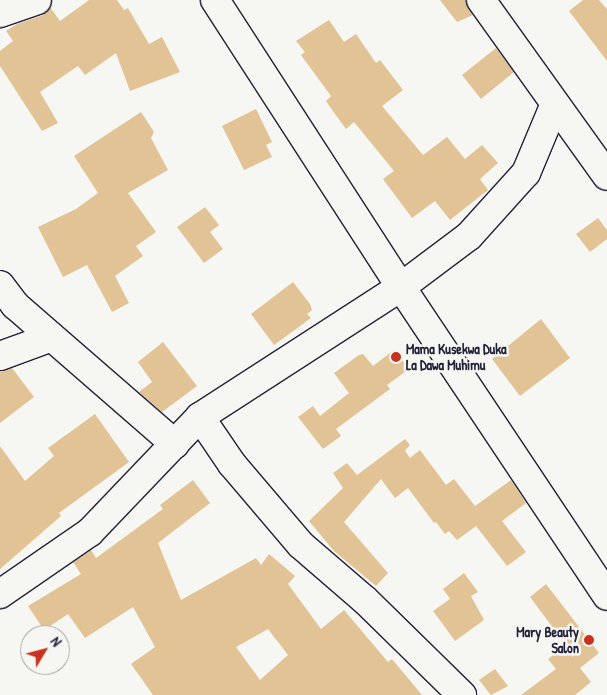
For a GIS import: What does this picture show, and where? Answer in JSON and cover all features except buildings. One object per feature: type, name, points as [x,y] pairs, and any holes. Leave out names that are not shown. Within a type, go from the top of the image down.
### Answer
[{"type":"street","points":[[0,12],[37,0]]},
{"type":"street","points":[[215,0],[401,287],[607,596]]},
{"type":"street","points":[[481,0],[554,106],[606,172]]},
{"type":"street","points":[[0,594],[90,532],[200,416],[401,287],[469,236],[526,173],[554,106]]},
{"type":"street","points":[[0,285],[15,305],[174,444]]},
{"type":"street","points":[[0,356],[52,337]]},
{"type":"street","points":[[200,416],[232,464],[301,545],[365,600],[462,695]]},
{"type":"place","name":"Mama Kusekwa Duka La Dawa Muhimu","points":[[396,357]]},
{"type":"place","name":"Mary Beauty Salon","points":[[589,640]]}]
